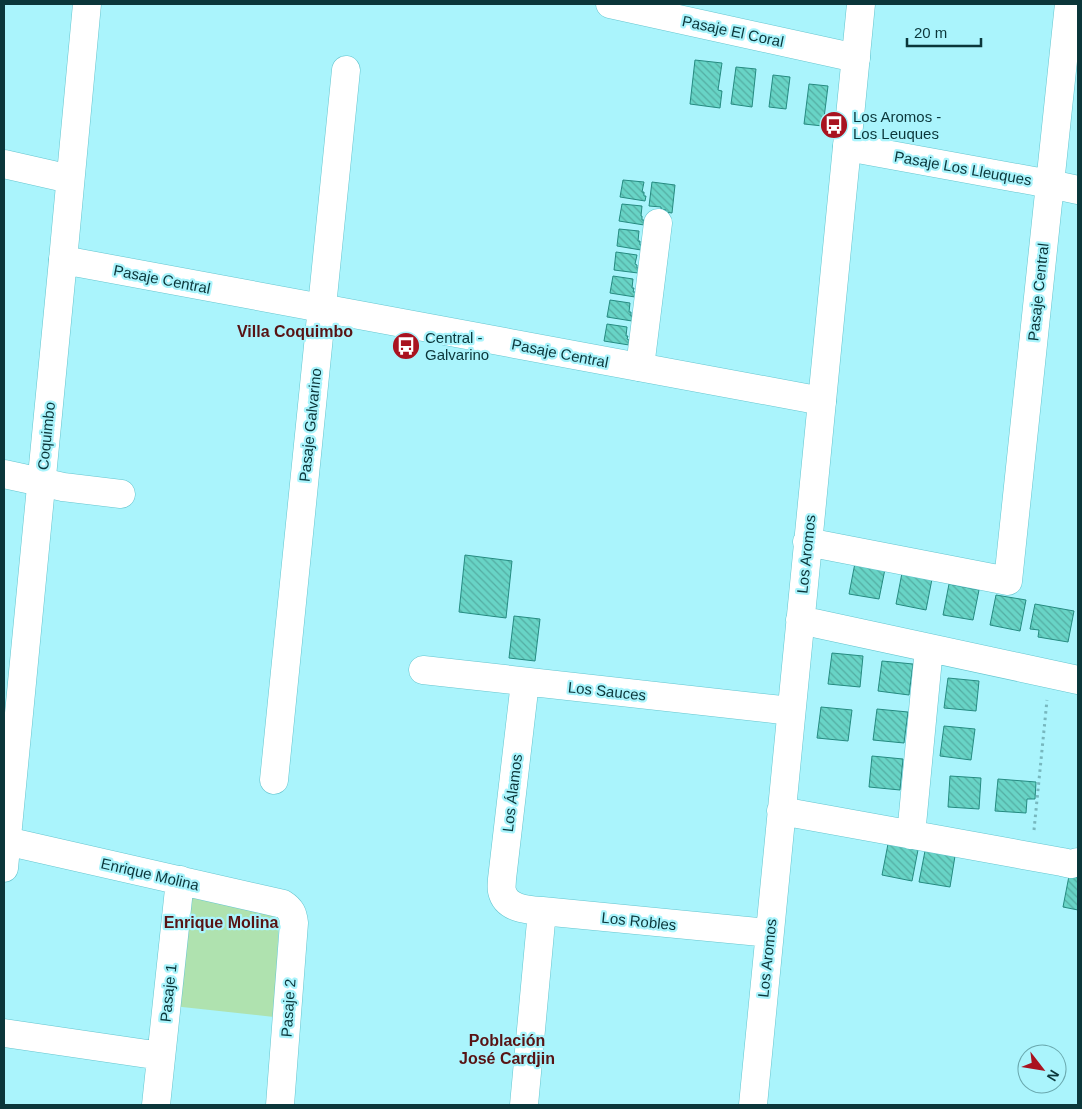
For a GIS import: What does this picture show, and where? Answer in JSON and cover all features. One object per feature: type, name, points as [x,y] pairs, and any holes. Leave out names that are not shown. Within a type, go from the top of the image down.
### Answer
[{"type":"street","name":"Coquimbo","points":[[4,868],[87,4]]},
{"type":"street","name":"Pasaje El Coral","points":[[610,4],[856,58]]},
{"type":"street","name":"Los Aromos","points":[[753,1105],[861,4]]},
{"type":"street","name":"Pasaje Central","points":[[807,542],[1008,581],[1069,4]]},
{"type":"street","name":"Pasaje Galvarino","points":[[274,780],[346,70]]},
{"type":"street","name":"Pasaje Los Lleuques","points":[[847,147],[1078,190]]},
{"type":"street","points":[[4,164],[70,179]]},
{"type":"street","points":[[640,367],[658,223]]},
{"type":"street","name":"Pasaje Central","points":[[63,260],[822,402]]},
{"type":"street","points":[[4,474],[63,487],[121,494]]},
{"type":"street","points":[[800,620],[1078,680]]},
{"type":"street","points":[[911,834],[929,648]]},
{"type":"street","name":"Los Sauces","points":[[424,670],[791,711]]},
{"type":"street","name":"Los Álamos","points":[[509,903],[502,890],[502,879],[525,682]]},
{"type":"street","points":[[781,811],[1071,864],[1078,862]]},
{"type":"street","name":"Enrique Molina","points":[[6,841],[283,904],[292,912]]},
{"type":"street","name":"Pasaje 1","points":[[156,1105],[180,880]]},
{"type":"street","name":"Los Robles","points":[[509,903],[523,909],[770,933]]},
{"type":"street","points":[[524,1105],[542,911]]},
{"type":"street","name":"Pasaje 2","points":[[280,1105],[294,923],[292,912]]},
{"type":"street","points":[[4,1033],[162,1056]]},
{"type":"path","points":[[1031,856],[1050,674]]},
{"type":"green space","points":[[185,892],[278,916],[274,1017],[173,1006]]},
{"type":"building","points":[[695,60],[722,63],[718,90],[722,91],[720,108],[690,104]]},
{"type":"building","points":[[736,67],[756,69],[752,107],[731,104]]},
{"type":"building","points":[[773,75],[790,77],[786,109],[769,107]]},
{"type":"building","points":[[809,84],[828,86],[823,126],[804,124]]},
{"type":"building","points":[[623,180],[644,182],[642,192],[646,196],[645,201],[620,197]]},
{"type":"building","points":[[652,182],[675,185],[672,213],[665,212],[666,210],[661,209],[661,207],[649,206]]},
{"type":"building","points":[[622,204],[642,206],[641,216],[642,220],[644,220],[644,225],[619,221]]},
{"type":"building","points":[[619,229],[639,231],[638,241],[642,245],[641,250],[617,246]]},
{"type":"building","points":[[616,252],[637,255],[635,264],[639,268],[638,273],[614,270]]},
{"type":"building","points":[[613,276],[633,279],[632,288],[634,288],[633,292],[636,292],[635,297],[610,293]]},
{"type":"building","points":[[610,300],[630,303],[629,312],[633,316],[632,321],[607,317]]},
{"type":"building","points":[[607,324],[627,327],[626,336],[628,336],[629,345],[604,341]]},
{"type":"building","points":[[465,555],[512,561],[506,618],[459,612]]},
{"type":"building","points":[[855,563],[885,569],[879,599],[849,594]]},
{"type":"building","points":[[902,573],[932,579],[926,610],[896,604]]},
{"type":"building","points":[[949,584],[979,590],[973,620],[943,615]]},
{"type":"building","points":[[996,595],[1026,600],[1020,631],[990,625]]},
{"type":"building","points":[[1035,604],[1074,611],[1068,642],[1038,637],[1039,630],[1030,629]]},
{"type":"building","points":[[514,616],[540,619],[535,661],[509,658]]},
{"type":"building","points":[[832,653],[863,656],[860,687],[828,684]]},
{"type":"building","points":[[882,661],[913,664],[909,695],[878,691]]},
{"type":"building","points":[[948,678],[979,681],[976,711],[944,708]]},
{"type":"building","points":[[821,707],[852,710],[848,741],[817,738]]},
{"type":"building","points":[[877,709],[908,712],[904,743],[873,740]]},
{"type":"building","points":[[944,726],[975,729],[971,760],[940,756]]},
{"type":"building","points":[[872,756],[903,759],[900,790],[869,787]]},
{"type":"building","points":[[950,776],[981,778],[979,809],[948,807]]},
{"type":"building","points":[[998,779],[1036,782],[1035,799],[1027,799],[1026,813],[995,811]]},
{"type":"building","points":[[888,844],[918,850],[912,881],[882,875]]},
{"type":"building","points":[[925,851],[955,856],[950,887],[919,882]]},
{"type":"building","points":[[1069,876],[1078,878],[1078,910],[1063,907]]},
{"type":"place","name":"Los Aromos - Los Leuques","points":[[834,125]]},
{"type":"place","name":"Central - Galvarino","points":[[406,346]]},
{"type":"district","name":"Villa Coquimbo","points":[[295,331]]},
{"type":"district","name":"Enrique Molina","points":[[221,922]]},
{"type":"district","name":"Población José Cardjin","points":[[507,1049]]}]
